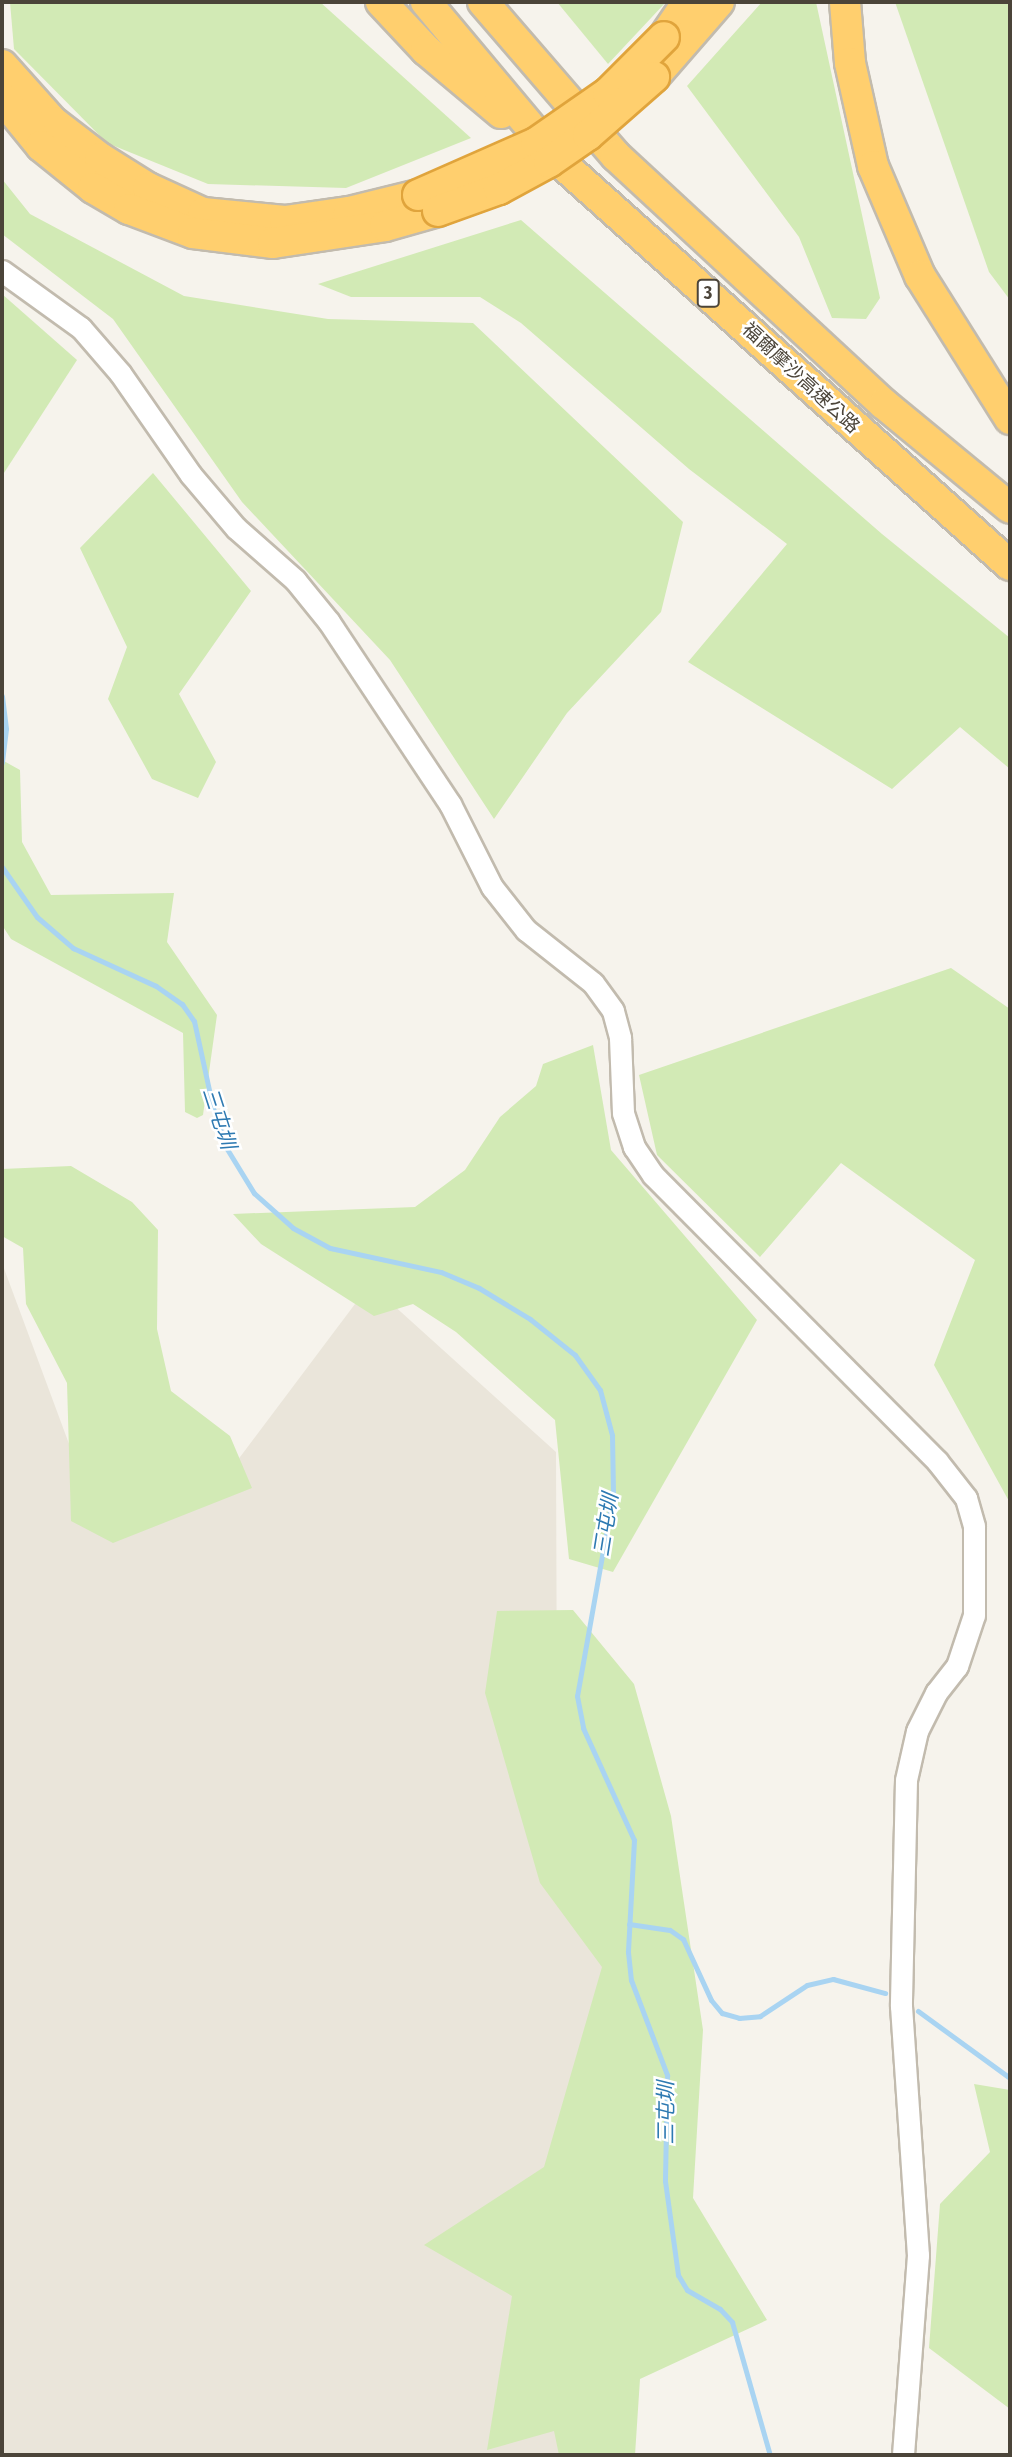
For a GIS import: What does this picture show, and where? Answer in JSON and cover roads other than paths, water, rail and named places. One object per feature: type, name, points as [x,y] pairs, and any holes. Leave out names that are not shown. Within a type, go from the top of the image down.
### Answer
[{"type":"highway","points":[[381,2],[426,50],[560,162]]},
{"type":"highway","name":"福爾摩沙高速公路","points":[[426,2],[560,162],[1010,565]]},
{"type":"highway","name":"福爾摩沙高速公路","points":[[483,2],[616,156],[884,404],[1010,508]]},
{"type":"highway","points":[[2,98],[41,145],[93,188],[129,209],[193,233],[273,243],[385,226],[536,143],[608,93],[664,37],[688,2]]},
{"type":"highway","points":[[2,65],[52,122],[100,158],[148,188],[203,213],[285,221],[428,203],[499,189],[550,162],[654,78],[719,2]]},
{"type":"highway","points":[[845,2],[850,63],[873,166],[920,276],[1010,419]]},
{"type":"street","points":[[2,271],[81,328],[120,373],[218,507],[295,580],[329,622],[450,804],[492,887],[526,930],[593,983],[613,1011],[620,1038],[623,1113],[634,1147],[653,1175],[937,1461],[966,1498],[974,1526],[974,1615],[957,1666],[936,1693],[917,1731],[906,1780],[901,2006],[918,2255],[903,2455]]},
{"type":"waterway","name":"三屯圳","points":[[2,696],[6,729],[2,763]]},
{"type":"waterway","name":"三屯圳","points":[[2,867],[37,917],[73,948],[156,986],[182,1004],[194,1021],[213,1108],[227,1149],[254,1193],[293,1228],[330,1248],[441,1272],[479,1288],[530,1319],[575,1355],[600,1390],[612,1435],[613,1494],[577,1696],[583,1728],[634,1840],[628,1952],[631,1980],[667,2075],[665,2181],[678,2275],[687,2290],[720,2309],[732,2322],[770,2455]]},
{"type":"waterway","points":[[629,1924],[670,1930],[683,1939],[711,2000],[722,2013],[739,2018],[760,2016],[807,1985],[833,1979],[885,1993]]},
{"type":"waterway","points":[[918,2011],[1010,2078]]}]
